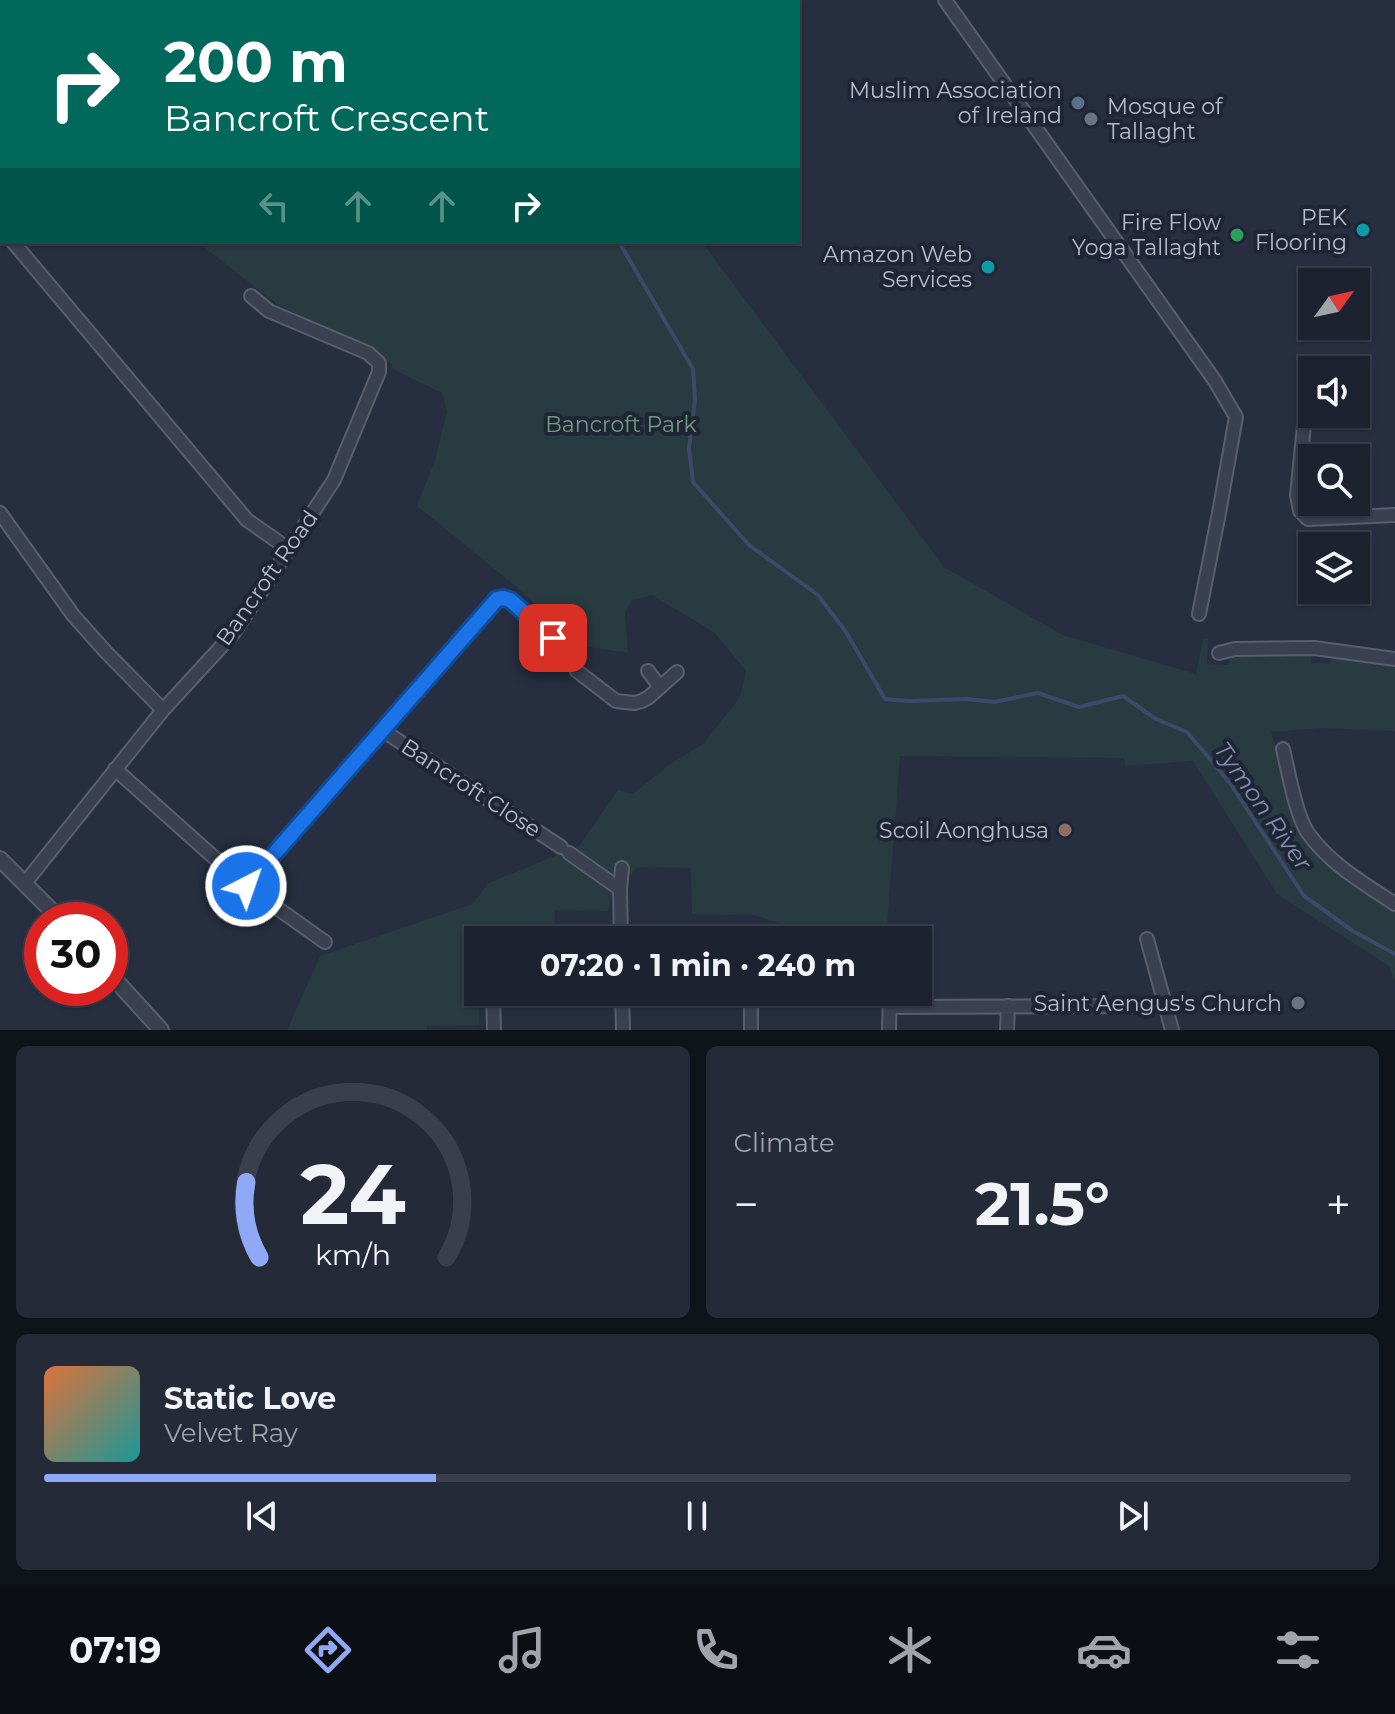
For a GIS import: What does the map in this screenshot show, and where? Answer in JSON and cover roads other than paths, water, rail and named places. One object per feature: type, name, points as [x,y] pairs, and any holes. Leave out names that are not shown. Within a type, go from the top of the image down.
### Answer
[{"type":"street","points":[[945,0],[1215,381],[1236,417],[1199,614]]},
{"type":"street","points":[[15,244],[247,520],[290,550]]},
{"type":"street","name":"Bancroft Road","points":[[25,883],[163,710],[232,635],[334,480],[379,372],[379,363],[368,353],[269,311],[251,296]]},
{"type":"street","points":[[1304,428],[1297,495],[1300,511],[1308,519],[1395,515]]},
{"type":"street","points":[[0,513],[73,615],[163,710]]},
{"type":"street","points":[[246,886],[497,599],[510,600],[564,647],[577,671],[616,701],[642,701],[677,672]]},
{"type":"street","points":[[1219,653],[1235,649],[1314,648],[1395,659]]},
{"type":"street","points":[[648,671],[660,687]]},
{"type":"street","name":"Bancroft Close","points":[[382,730],[620,889]]},
{"type":"street","points":[[1283,749],[1306,831],[1335,863],[1362,884],[1394,899]]},
{"type":"street","points":[[115,769],[246,886],[325,942]]},
{"type":"street","points":[[0,859],[43,902]]},
{"type":"street","points":[[621,926],[622,868]]},
{"type":"street","points":[[1147,939],[1172,1030]]},
{"type":"street","points":[[128,994],[161,1030]]},
{"type":"street","points":[[889,1030],[889,1007],[1147,1006],[1164,1003]]},
{"type":"street","points":[[493,1006],[494,1030]]},
{"type":"street","points":[[622,1006],[623,1030]]},
{"type":"street","points":[[751,1006],[751,1030]]},
{"type":"street","points":[[1007,1030],[1008,1006]]},
{"type":"waterway","name":"Tymon River","points":[[620,244],[693,369],[695,399],[689,449],[693,482],[749,545],[818,595],[846,632],[885,699],[994,702],[1038,693],[1079,707],[1123,696],[1156,719],[1187,732],[1230,783],[1304,896],[1353,931],[1395,954]]},
{"type":"place","name":"Muslim Association of Ireland","points":[[1078,103]]},
{"type":"place","name":"Mosque of Tallaght","points":[[1091,119]]},
{"type":"place","name":"PEK Flooring","points":[[1363,230]]},
{"type":"place","name":"Fire Flow Yoga Tallaght","points":[[1237,235]]},
{"type":"place","name":"Amazon Web Services","points":[[988,267]]},
{"type":"place","name":"Scoil Aonghusa","points":[[1065,830]]},
{"type":"place","name":"Saint Aengus's Church","points":[[1298,1003]]},
{"type":"park label","name":"Bancroft Park","points":[[621,424]]}]
